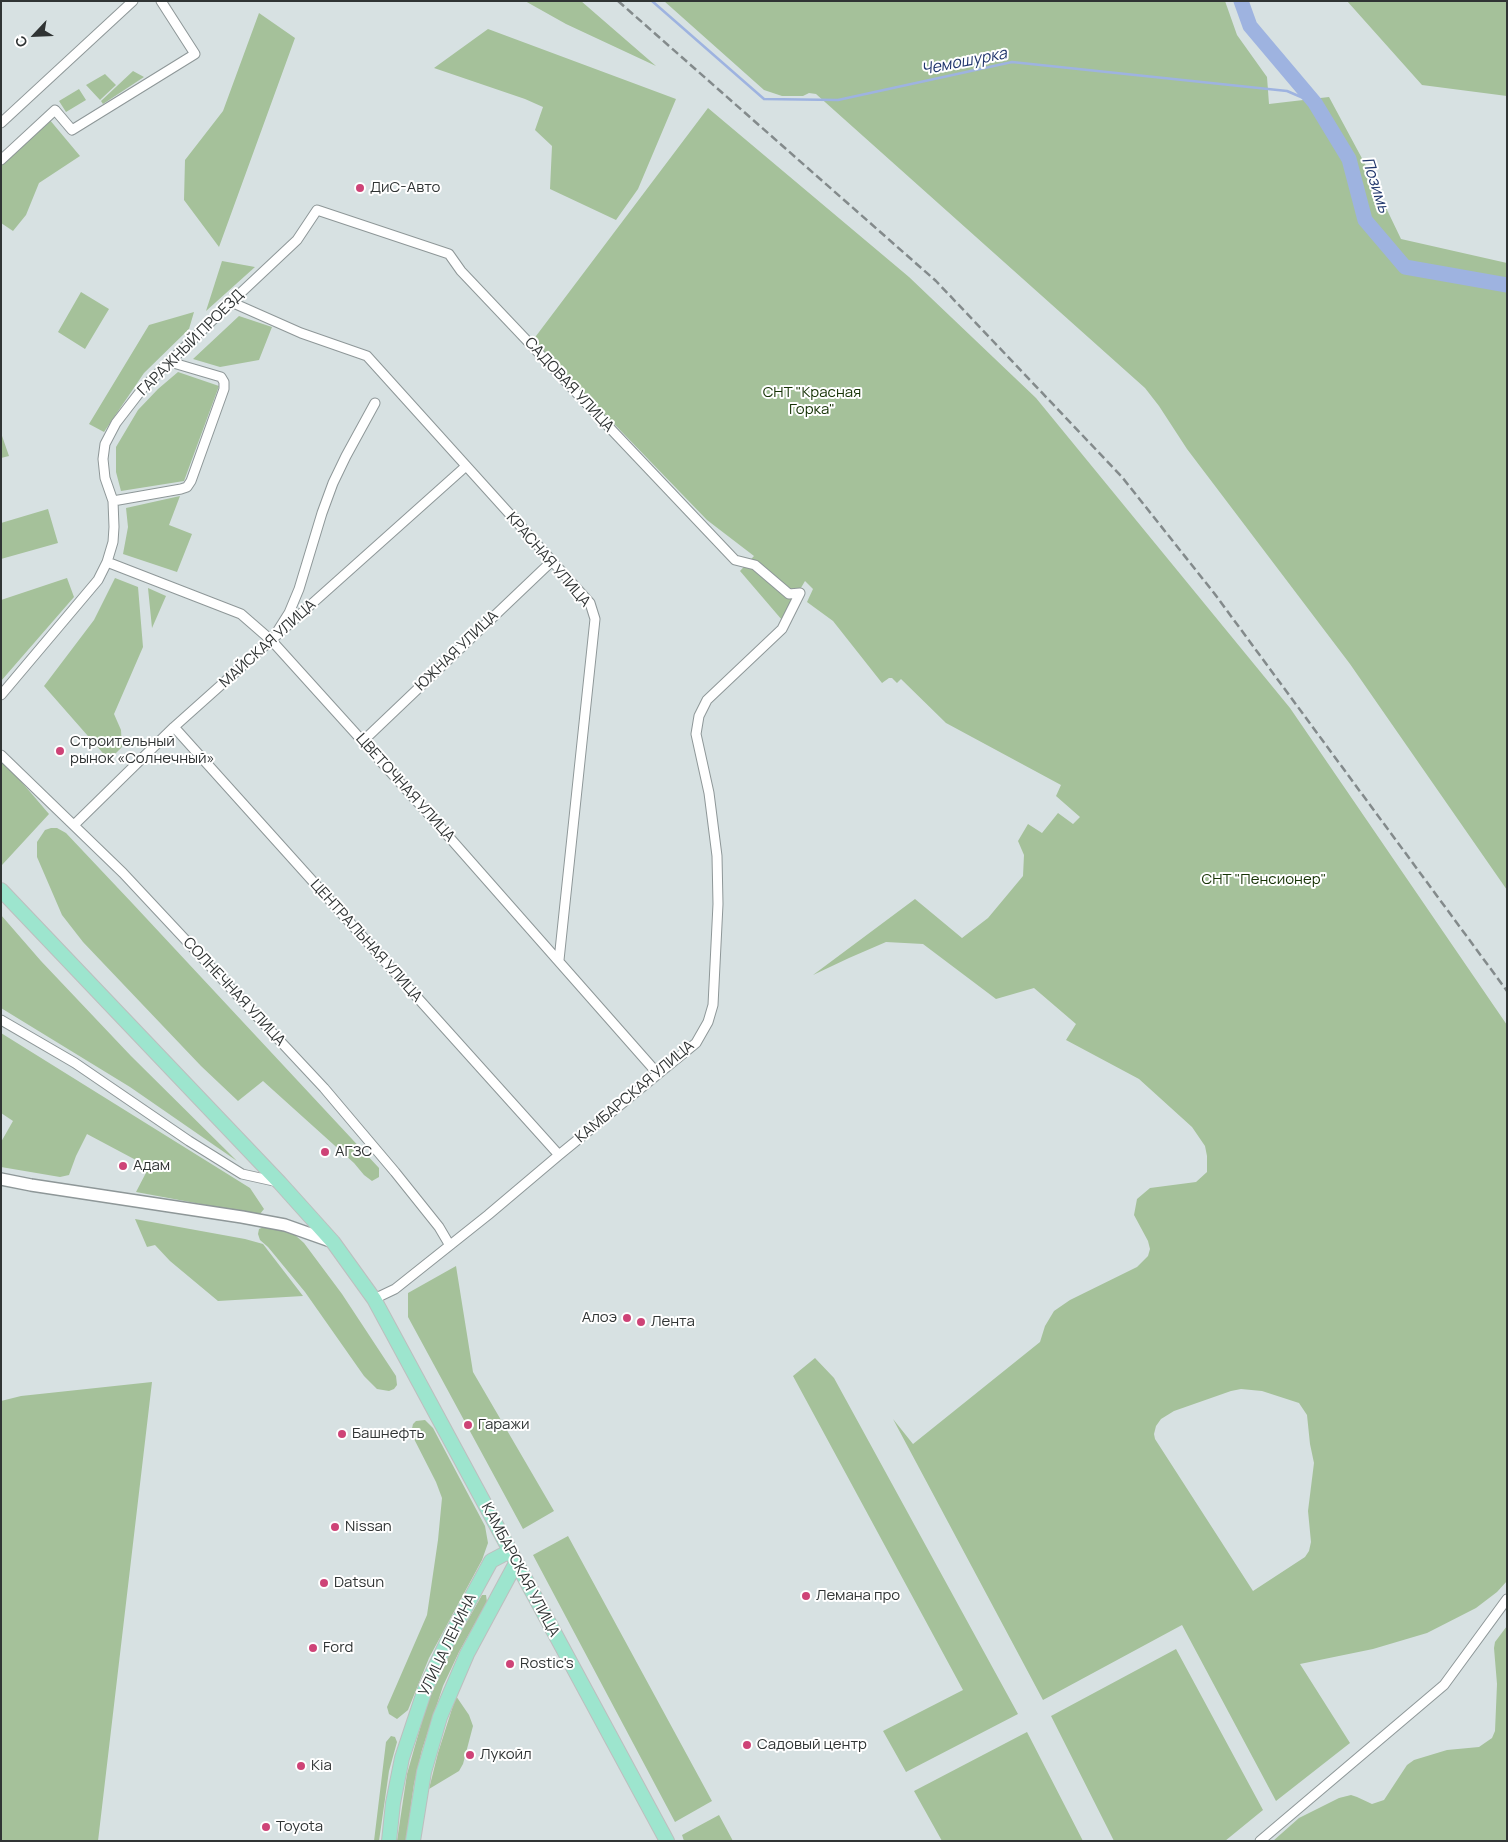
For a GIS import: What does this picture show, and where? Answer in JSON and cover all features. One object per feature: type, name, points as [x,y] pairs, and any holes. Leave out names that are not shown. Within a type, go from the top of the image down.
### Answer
[{"type":"main road","name":"КАМБАРСКАЯ УЛИЦА","points":[[1,890],[280,1183],[333,1242],[374,1299],[667,1841]]},
{"type":"main road","points":[[492,1518],[495,1548],[492,1561],[513,1557]]},
{"type":"main road","name":"УЛИЦА ЛЕНИНА","points":[[413,1841],[422,1781],[440,1716],[459,1670],[513,1557]]},
{"type":"main road","name":"УЛИЦА ЛЕНИНА","points":[[388,1841],[402,1758],[425,1689],[448,1640],[492,1561]]},
{"type":"street","points":[[1,123],[133,1]]},
{"type":"street","points":[[1,160],[55,110],[72,130],[195,54],[161,1]]},
{"type":"street","name":"ГАРАЖНЫЙ ПРОЕЗД","points":[[1,695],[98,580],[107,562],[113,542],[113,501],[105,478],[103,459],[105,444],[116,423],[143,388],[298,240],[317,210]]},
{"type":"street","name":"САДОВАЯ УЛИЦА","points":[[317,210],[449,254],[461,271],[736,560],[755,565],[789,594],[800,593]]},
{"type":"street","name":"КРАСНАЯ УЛИЦА","points":[[231,302],[301,333],[367,356],[465,467],[590,603],[595,619],[559,960]]},
{"type":"street","points":[[113,501],[181,489],[187,487],[191,482],[224,389],[224,382],[221,377],[170,362]]},
{"type":"street","points":[[272,641],[289,613],[299,588],[333,483],[375,403]]},
{"type":"street","name":"МАЙСКАЯ УЛИЦА","points":[[74,825],[174,727],[465,467]]},
{"type":"street","name":"ЮЖНАЯ УЛИЦА","points":[[363,742],[552,561]]},
{"type":"street","name":"ЦВЕТОЧНАЯ УЛИЦА","points":[[107,562],[241,614],[272,641],[559,960],[658,1074]]},
{"type":"street","name":"КАМБАРСКАЯ УЛИЦА","points":[[374,1299],[395,1288],[488,1215],[696,1043],[708,1022],[713,1005],[718,904],[717,856],[709,793],[696,734],[699,716],[707,700],[782,628],[800,593]]},
{"type":"street","name":"ЦЕНТРАЛЬНАЯ УЛИЦА","points":[[174,727],[559,1155]]},
{"type":"street","name":"СОЛНЕЧНАЯ УЛИЦА","points":[[1,755],[123,874],[324,1088],[395,1172],[439,1227],[449,1244]]},
{"type":"street","points":[[1,1020],[76,1063],[242,1174],[280,1183]]},
{"type":"street","points":[[1,1179],[242,1216],[285,1225],[333,1242]]},
{"type":"street","points":[[1260,1841],[1444,1685],[1507,1599]]},
{"type":"green space","points":[[525,1],[581,1],[656,66],[566,24]]},
{"type":"green space","points":[[664,1],[1225,1],[1237,35],[1267,77],[1269,104],[1329,97],[1365,164],[1401,239],[1507,263],[1507,890],[1350,664],[1187,449],[1145,388],[816,94],[782,96],[764,90]]},
{"type":"green space","points":[[1347,1],[1507,1],[1507,96],[1422,85]]},
{"type":"green space","points":[[259,13],[295,38],[219,247],[184,200],[185,160],[223,111]]},
{"type":"green space","points":[[488,29],[676,99],[638,189],[616,220],[550,189],[552,146],[535,130],[543,107],[434,68]]},
{"type":"green space","points":[[133,71],[144,77],[103,104],[101,101]]},
{"type":"green space","points":[[105,74],[116,85],[100,100],[86,85]]},
{"type":"green space","points":[[79,89],[86,100],[66,112],[59,101]]},
{"type":"green space","points":[[708,108],[909,277],[1036,398],[1290,708],[1507,1025],[1507,1581],[1497,1592],[1476,1608],[1427,1633],[1373,1649],[1300,1664],[1350,1743],[1276,1801],[1182,1625],[1043,1700],[893,1419],[913,1444],[1040,1342],[1045,1326],[1054,1311],[1070,1300],[1137,1267],[1148,1256],[1150,1249],[1148,1241],[1134,1215],[1137,1199],[1150,1188],[1196,1182],[1207,1172],[1205,1146],[1192,1127],[1139,1079],[1066,1040],[1076,1024],[1034,988],[996,999],[923,944],[886,942],[813,975],[915,899],[962,938],[988,918],[1023,876],[1024,855],[1018,841],[1028,824],[1042,833],[1058,813],[1073,824],[1080,817],[1056,796],[1061,785],[946,723],[901,679],[897,683],[892,678],[889,678],[882,683],[833,621],[807,602],[813,589],[805,581],[782,620],[740,571],[754,556],[707,520],[533,340]],"holes":[[[1241,1389],[1262,1391],[1299,1403],[1307,1415],[1314,1463],[1308,1511],[1311,1542],[1305,1557],[1253,1591],[1155,1439],[1154,1434],[1156,1426],[1161,1419],[1174,1411],[1231,1391]]]},
{"type":"green space","points":[[49,119],[80,156],[39,183],[26,215],[13,231],[1,223],[1,162]]},
{"type":"green space","points":[[222,261],[255,267],[206,311]]},
{"type":"green space","points":[[81,292],[109,309],[85,349],[58,332]]},
{"type":"green space","points":[[194,312],[189,329],[144,373],[104,432],[89,424],[149,325]]},
{"type":"green space","points":[[239,316],[272,327],[259,360],[220,367],[193,359]]},
{"type":"green space","points":[[178,372],[219,386],[184,481],[121,491],[116,472],[116,447],[138,410]]},
{"type":"green space","points":[[1,433],[9,456],[1,458]]},
{"type":"green space","points":[[180,496],[169,525],[192,534],[177,572],[123,554],[128,527],[126,508]]},
{"type":"green space","points":[[48,509],[58,543],[1,559],[1,523]]},
{"type":"green space","points":[[67,578],[74,597],[1,681],[1,600]]},
{"type":"green space","points":[[115,578],[138,587],[143,647],[114,714],[121,730],[122,747],[109,760],[44,686],[94,620]]},
{"type":"green space","points":[[148,588],[166,596],[152,628]]},
{"type":"green space","points":[[1,758],[49,814],[2,865],[1,864]]},
{"type":"green space","points":[[57,828],[66,833],[133,904],[379,1168],[379,1177],[372,1181],[364,1175],[354,1163],[263,1081],[238,1101],[201,1066],[83,942],[62,915],[37,857],[37,842],[45,830]]},
{"type":"green space","points":[[1,915],[41,961],[131,1056],[237,1161],[130,1087],[1,1008]]},
{"type":"green space","points":[[1,1033],[250,1188],[264,1209],[260,1214],[255,1214],[136,1192],[149,1167],[87,1134],[69,1175],[60,1177],[1,1167],[1,1142],[13,1121],[1,1113]]},
{"type":"green space","points":[[135,1219],[263,1244],[303,1296],[218,1301],[170,1261],[155,1245],[147,1247]]},
{"type":"green space","points":[[266,1226],[275,1227],[295,1235],[304,1243],[342,1294],[396,1376],[397,1385],[394,1389],[389,1391],[377,1389],[364,1376],[305,1292],[260,1240],[259,1229]]},
{"type":"green space","points":[[456,1266],[473,1372],[554,1511],[523,1529],[408,1317],[408,1293]]},
{"type":"green space","points":[[815,1358],[834,1378],[1018,1714],[906,1772],[883,1731],[963,1690],[793,1376]]},
{"type":"green space","points":[[152,1382],[98,1841],[1,1841],[1,1401],[21,1396]]},
{"type":"green space","points":[[425,1420],[433,1428],[485,1526],[488,1543],[482,1560],[429,1658],[408,1710],[397,1719],[389,1714],[387,1707],[427,1615],[442,1498],[411,1433],[413,1424],[416,1421]]},
{"type":"green space","points":[[568,1536],[712,1801],[675,1822],[533,1555]]},
{"type":"green space","points":[[482,1595],[486,1595],[487,1602],[459,1652],[443,1686],[422,1750],[414,1784],[406,1841],[397,1841],[407,1774],[426,1707],[448,1655]]},
{"type":"green space","points":[[1507,1626],[1507,1841],[1273,1841],[1299,1818],[1339,1798],[1351,1795],[1372,1804],[1384,1800],[1407,1765],[1414,1760],[1447,1750],[1479,1747],[1492,1738],[1495,1731],[1497,1684],[1494,1648],[1495,1642]]},
{"type":"green space","points":[[1176,1649],[1263,1810],[1225,1841],[1114,1841],[1051,1716]]},
{"type":"green space","points":[[456,1696],[469,1715],[473,1726],[463,1764],[459,1771],[429,1789],[438,1753]]},
{"type":"green space","points":[[1027,1732],[1083,1841],[942,1841],[914,1791]]},
{"type":"green space","points":[[391,1736],[395,1737],[397,1742],[389,1771],[379,1841],[374,1841],[386,1742]]},
{"type":"green space","points":[[719,1815],[733,1841],[684,1841],[682,1835]]},
{"type":"waterway","name":"Чемошурка","points":[[652,1],[764,99],[838,100],[1012,62],[1287,91],[1315,103]]},
{"type":"waterway","name":"Позимь","points":[[1241,1],[1250,26],[1315,103],[1349,159],[1365,220],[1405,267],[1507,285]]},
{"type":"railway","points":[[618,1],[936,281],[1122,477],[1214,593],[1507,991]]},
{"type":"place","name":"ДиС-Авто","points":[[360,188]]},
{"type":"place","name":"Строительный рынок «Солнечный»","points":[[60,751]]},
{"type":"place","name":"АГЗС","points":[[325,1152]]},
{"type":"place","name":"Адам","points":[[123,1166]]},
{"type":"place","name":"Алоэ","points":[[627,1318]]},
{"type":"place","name":"Лента","points":[[641,1322]]},
{"type":"place","name":"Гаражи","points":[[468,1425]]},
{"type":"place","name":"Башнефть","points":[[342,1434]]},
{"type":"place","name":"Nissan","points":[[335,1527]]},
{"type":"place","name":"Datsun","points":[[324,1583]]},
{"type":"place","name":"Лемана про","points":[[806,1596]]},
{"type":"place","name":"Ford","points":[[313,1648]]},
{"type":"place","name":"Rostic's","points":[[510,1664]]},
{"type":"place","name":"Садовый центр","points":[[747,1745]]},
{"type":"place","name":"Лукойл","points":[[470,1755]]},
{"type":"place","name":"Kia","points":[[301,1766]]},
{"type":"place","name":"Toyota","points":[[266,1827]]},
{"type":"park label","name":"СНТ \"Красная Горка\"","points":[[812,402]]},
{"type":"park label","name":"СНТ \"Пенсионер\"","points":[[1264,880]]}]
